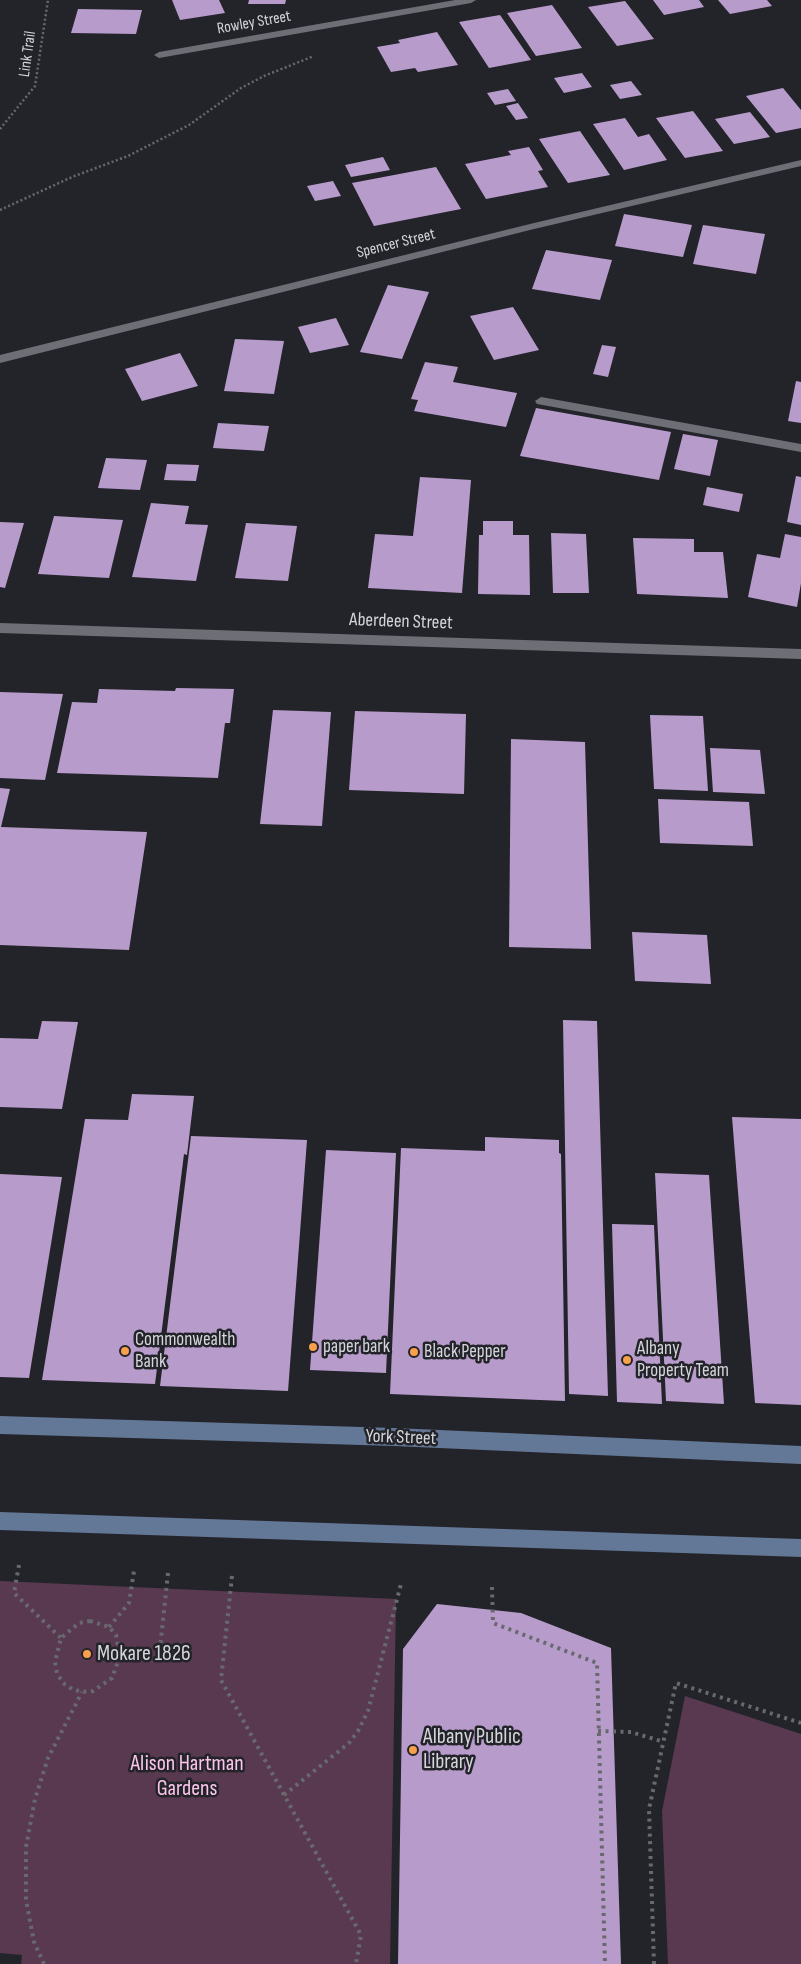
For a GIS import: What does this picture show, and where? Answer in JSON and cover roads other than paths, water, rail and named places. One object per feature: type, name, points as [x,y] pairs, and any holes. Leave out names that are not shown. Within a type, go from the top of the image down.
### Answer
[{"type":"main road","name":"York Street","points":[[0,1425],[384,1437],[801,1455]]},
{"type":"main road","points":[[0,1521],[801,1548]]},
{"type":"street","name":"Rowley Street","points":[[159,55],[438,3],[471,0]]},
{"type":"street","name":"Spencer Street","points":[[0,359],[530,227],[801,163]]},
{"type":"street","points":[[541,401],[801,448]]},
{"type":"street","name":"Aberdeen Street","points":[[0,628],[801,654]]},
{"type":"place","name":"paper bark","points":[[313,1347]]},
{"type":"place","name":"Commonwealth Bank","points":[[125,1351]]},
{"type":"place","name":"Black Pepper","points":[[414,1352]]},
{"type":"place","name":"Albany Property Team","points":[[627,1360]]},
{"type":"place","name":"Mokare 1826","points":[[87,1654]]},
{"type":"place","name":"Albany Public Library","points":[[413,1750]]},
{"type":"park label","name":"Alison Hartman Gardens","points":[[187,1776]]}]
